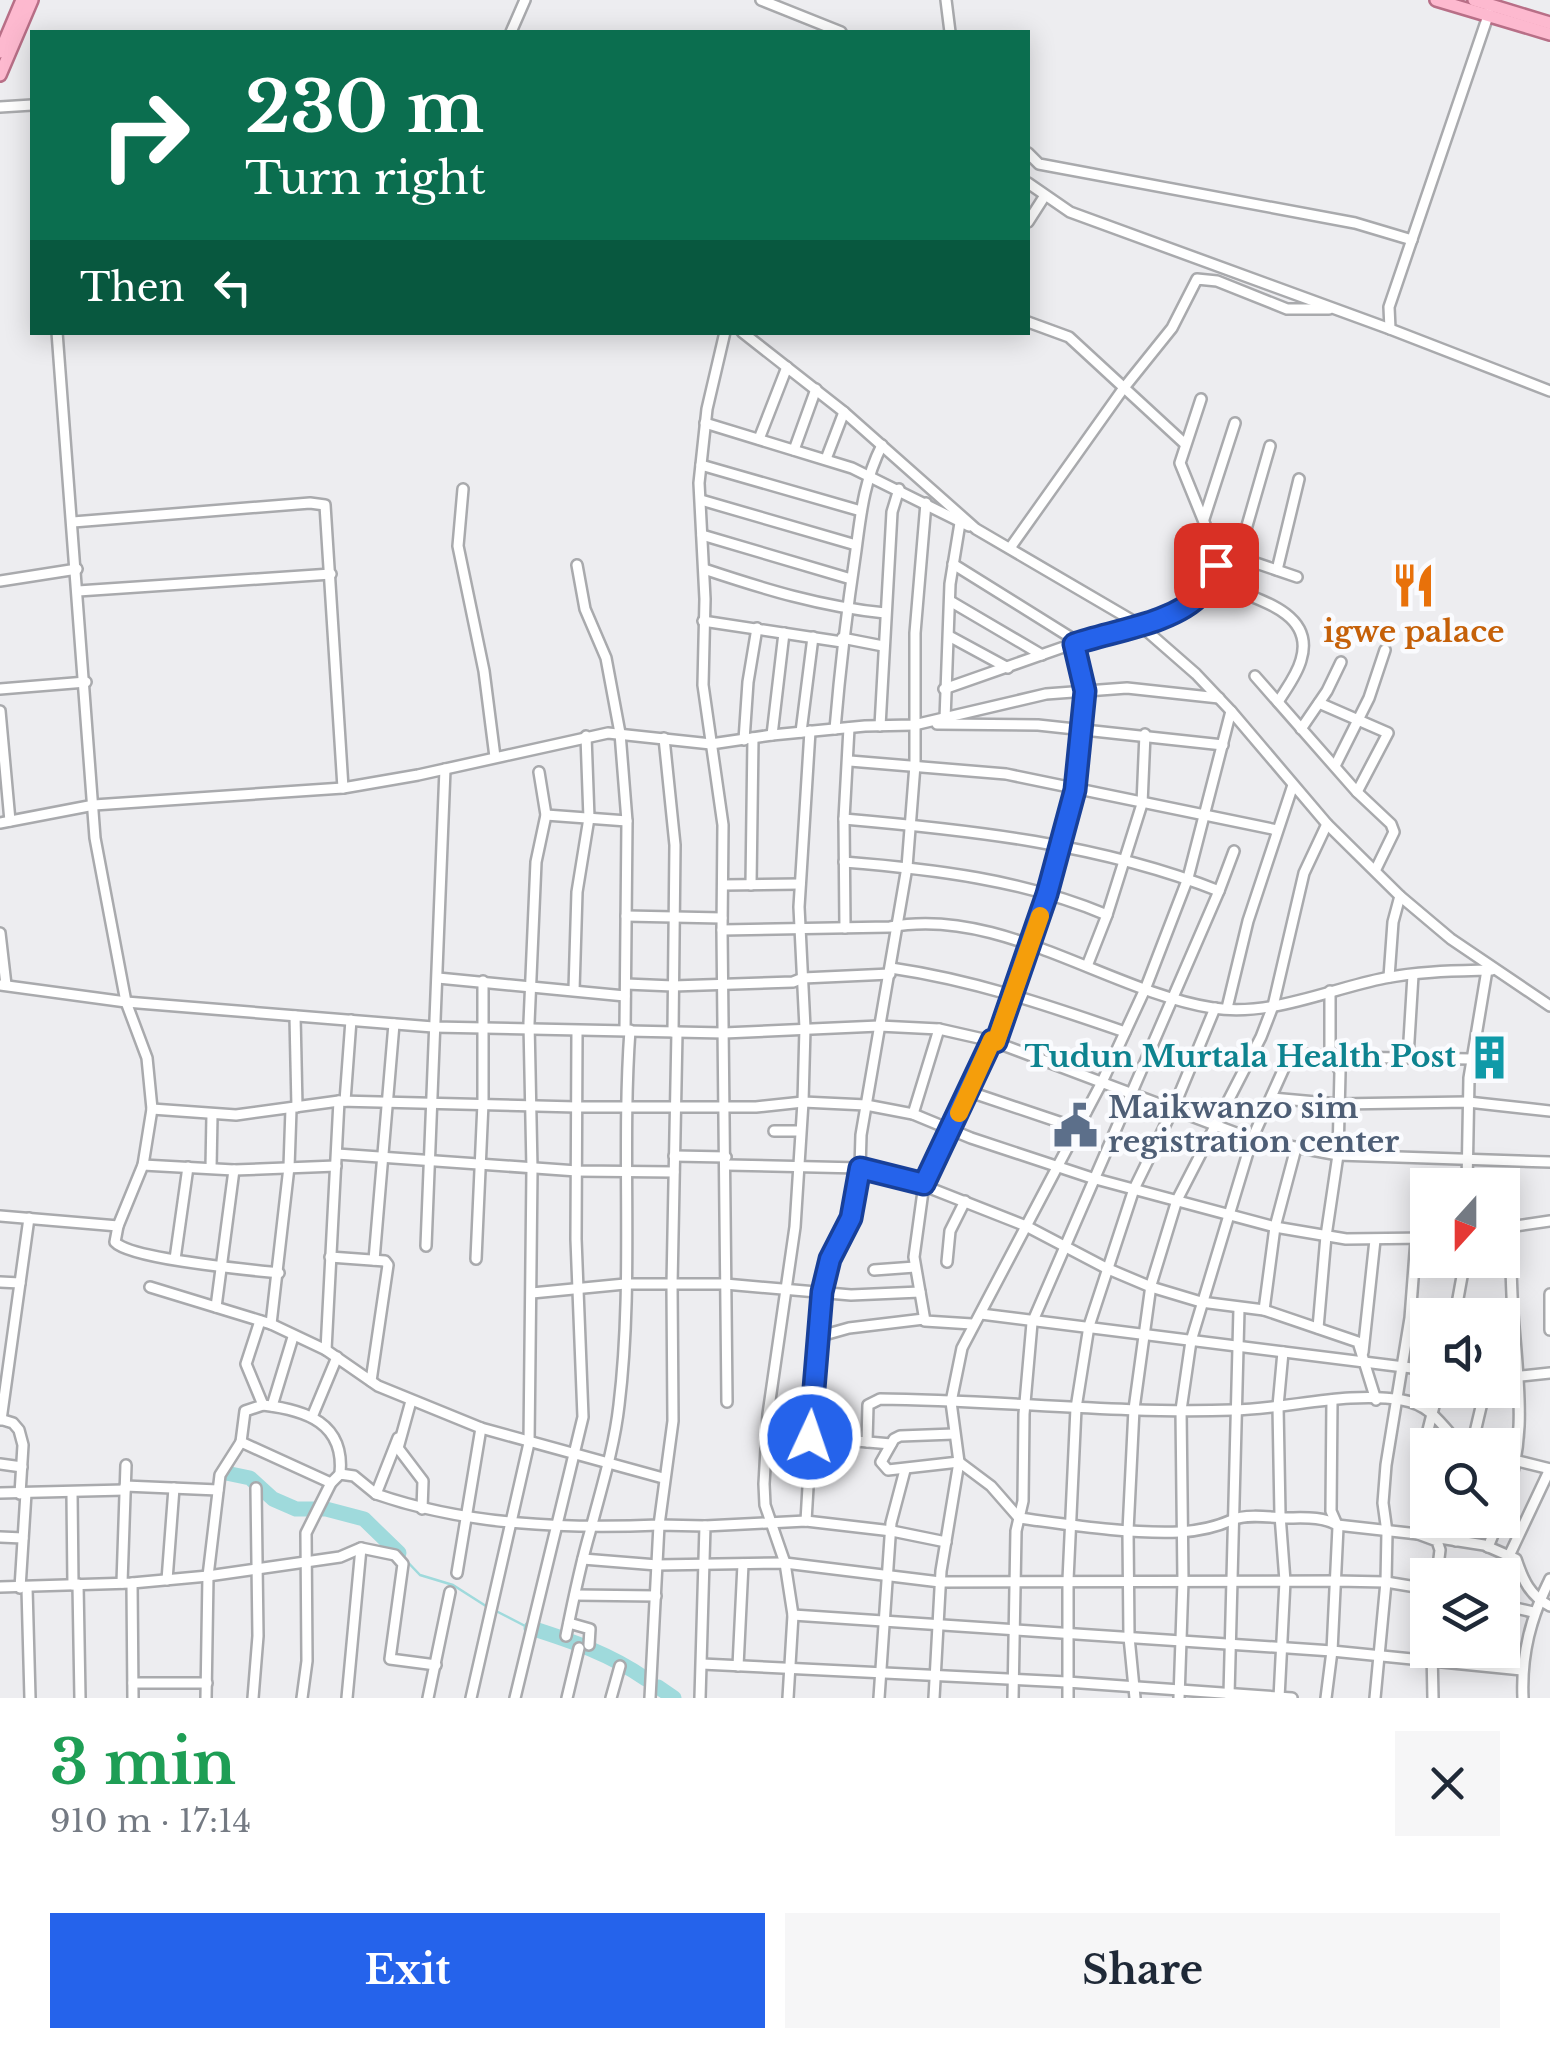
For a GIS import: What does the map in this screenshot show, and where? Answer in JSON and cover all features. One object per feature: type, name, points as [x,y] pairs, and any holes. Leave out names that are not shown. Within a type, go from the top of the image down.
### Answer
[{"type":"main road","points":[[0,52],[22,0]]},
{"type":"main road","points":[[0,75],[32,0]]},
{"type":"main road","points":[[1436,0],[1550,23]]},
{"type":"main road","points":[[1474,0],[1490,10]]},
{"type":"main road","points":[[1523,20],[1550,34]]},
{"type":"street","points":[[512,30],[524,0]]},
{"type":"street","points":[[761,0],[836,30]]},
{"type":"street","points":[[946,0],[950,30]]},
{"type":"street","points":[[1523,20],[1525,0]]},
{"type":"street","points":[[1390,329],[1389,307],[1490,10]]},
{"type":"street","points":[[0,106],[30,105]]},
{"type":"street","points":[[1030,156],[1039,164],[1355,223],[1412,240]]},
{"type":"street","points":[[1030,185],[1070,212],[1550,391]]},
{"type":"street","points":[[1030,219],[1044,197]]},
{"type":"street","points":[[1010,548],[1122,389],[1172,328],[1196,279],[1217,281],[1288,309],[1331,309]]},
{"type":"street","points":[[1030,323],[1069,338],[1184,443]]},
{"type":"street","points":[[57,335],[95,838],[126,1002],[147,1058],[152,1109],[142,1164],[115,1242],[119,1248],[175,1259],[279,1273]]},
{"type":"street","points":[[725,335],[705,424],[701,500],[703,685],[724,826],[727,1402]]},
{"type":"street","points":[[746,335],[844,412],[976,529]]},
{"type":"street","points":[[759,440],[787,367]]},
{"type":"street","points":[[794,450],[816,389]]},
{"type":"street","points":[[944,689],[1140,625],[1186,606],[1201,594],[1216,565],[1215,549],[1180,463],[1201,399]]},
{"type":"street","points":[[826,459],[844,412]]},
{"type":"street","points":[[705,424],[868,474],[976,529],[1140,625],[1219,698],[1327,824],[1400,896],[1491,970],[1550,1006]]},
{"type":"street","points":[[1204,520],[1235,424]]},
{"type":"street","points":[[835,729],[842,640],[861,511],[868,474],[882,445]]},
{"type":"street","points":[[1238,557],[1270,446]]},
{"type":"street","points":[[702,465],[861,511]]},
{"type":"street","points":[[1277,570],[1299,479]]},
{"type":"street","points":[[462,489],[458,546],[484,671],[496,758]]},
{"type":"street","points":[[880,726],[892,512],[899,489]]},
{"type":"street","points":[[701,500],[856,546]]},
{"type":"street","points":[[73,522],[320,502],[328,510],[343,788]]},
{"type":"street","points":[[806,1521],[822,1292],[830,1259],[851,1218],[907,867],[916,765],[915,632],[926,503]]},
{"type":"street","points":[[945,719],[950,601],[960,523]]},
{"type":"street","points":[[702,535],[851,578]]},
{"type":"street","points":[[1215,549],[1297,577]]},
{"type":"street","points":[[924,1320],[914,1267],[924,1184],[994,1041],[1031,946],[1075,790],[1085,691],[1076,643],[953,564]]},
{"type":"street","points":[[566,1636],[620,1406],[625,1284],[627,821],[620,733],[606,658],[585,609],[578,565]]},
{"type":"street","points":[[0,581],[76,569]]},
{"type":"street","points":[[704,569],[788,596],[886,613]]},
{"type":"street","points":[[78,591],[330,574]]},
{"type":"street","points":[[1210,582],[1289,614],[1300,624],[1303,654],[1278,702]]},
{"type":"street","points":[[950,601],[1042,655]]},
{"type":"street","points":[[704,622],[884,646]]},
{"type":"street","points":[[751,885],[748,682],[757,628]]},
{"type":"street","points":[[772,734],[784,633]]},
{"type":"street","points":[[948,636],[1008,668]]},
{"type":"street","points":[[788,1698],[793,1615],[784,1563],[765,1505],[764,1484],[768,1414],[795,1227],[803,1102],[805,1028],[799,926],[813,638]]},
{"type":"street","points":[[1335,766],[1385,650]]},
{"type":"street","points":[[1300,728],[1342,662]]},
{"type":"street","points":[[1255,676],[1357,792],[1391,824],[1394,832],[1376,869]]},
{"type":"street","points":[[0,689],[86,682]]},
{"type":"street","points":[[0,710],[5,822],[94,805],[343,788],[445,770],[586,736],[620,733],[712,744],[772,734],[914,725],[1011,700],[1085,691],[1127,688],[1219,698]]},
{"type":"street","points":[[1319,703],[1386,730],[1388,736],[1357,792]]},
{"type":"street","points":[[934,1698],[940,1582],[959,1462],[951,1402],[962,1348],[1102,1082],[1146,987],[1188,878],[1231,711]]},
{"type":"street","points":[[928,723],[1038,725],[1223,745]]},
{"type":"street","points":[[845,928],[844,819],[849,728]]},
{"type":"street","points":[[1087,966],[1142,804],[1145,734]]},
{"type":"street","points":[[574,990],[577,892],[589,818],[586,736]]},
{"type":"street","points":[[650,1698],[658,1526],[674,1421],[675,845],[664,738]]},
{"type":"street","points":[[850,760],[1006,774],[1276,830]]},
{"type":"street","points":[[426,1246],[445,770]]},
{"type":"street","points":[[470,1698],[530,1442],[530,985],[536,862],[546,815],[540,772]]},
{"type":"street","points":[[1227,1008],[1248,921],[1293,785]]},
{"type":"street","points":[[546,815],[627,821]]},
{"type":"street","points":[[844,819],[1060,847],[1188,878],[1219,892]]},
{"type":"street","points":[[1135,1693],[1128,1637],[1128,1531],[1134,1409],[1150,1288],[1177,1200],[1217,1126],[1273,1006],[1304,873],[1327,824]]},
{"type":"street","points":[[1013,1698],[1018,1518],[1023,1501],[1032,1323],[1234,851]]},
{"type":"street","points":[[844,862],[907,867],[1047,894],[1107,915]]},
{"type":"street","points":[[724,885],[800,884]]},
{"type":"street","points":[[1390,977],[1392,922],[1400,896]]},
{"type":"street","points":[[626,916],[722,918]]},
{"type":"street","points":[[722,930],[907,923],[960,927],[1031,946],[1174,998],[1215,1008],[1273,1006],[1390,977],[1491,970]]},
{"type":"street","points":[[0,933],[3,985],[126,1002],[433,1026],[724,1033],[880,1026],[939,1028],[994,1041],[1252,1139],[1338,1154],[1550,1162]]},
{"type":"street","points":[[1467,1168],[1472,1059],[1491,970]]},
{"type":"street","points":[[626,984],[793,982],[891,971],[948,976],[1015,994],[1125,1032]]},
{"type":"street","points":[[1408,1057],[1414,975]]},
{"type":"street","points":[[438,978],[626,996]]},
{"type":"street","points":[[476,1259],[483,1103],[483,981]]},
{"type":"street","points":[[1318,1328],[1338,1154],[1340,1072],[1333,1057],[1330,991]]},
{"type":"street","points":[[1068,1698],[1068,1580],[1076,1408],[1088,1326],[1134,1189],[1174,1108],[1215,1008]]},
{"type":"street","points":[[271,1324],[294,1108],[296,1016]]},
{"type":"street","points":[[326,1350],[336,1166],[351,1020]]},
{"type":"street","points":[[374,1260],[394,1024]]},
{"type":"street","points":[[913,1114],[939,1028]]},
{"type":"street","points":[[531,1698],[516,1696],[584,1417],[576,1171],[577,1031]]},
{"type":"street","points":[[1179,1695],[1183,1581],[1181,1410],[1190,1341],[1252,1139],[1290,1054],[1472,1059]]},
{"type":"street","points":[[970,1092],[1077,1128]]},
{"type":"street","points":[[1272,1098],[1338,1104],[1468,1102],[1550,1112]]},
{"type":"street","points":[[152,1109],[212,1115],[342,1101],[576,1107],[724,1108],[803,1102],[866,1105],[913,1114],[1092,1178],[1275,1228],[1326,1236],[1410,1239]]},
{"type":"street","points":[[210,1168],[212,1115]]},
{"type":"street","points":[[774,1132],[800,1131]]},
{"type":"street","points":[[1264,1310],[1275,1228],[1296,1148]]},
{"type":"street","points":[[337,1154],[532,1169],[674,1172]]},
{"type":"street","points":[[674,1156],[797,1167],[860,1168],[924,1184],[1026,1226],[1150,1288],[1201,1302],[1264,1310],[1358,1342],[1376,1400]]},
{"type":"street","points":[[142,1164],[234,1170],[336,1166]]},
{"type":"street","points":[[175,1259],[188,1167]]},
{"type":"street","points":[[216,1307],[234,1170]]},
{"type":"street","points":[[947,1262],[950,1231],[964,1200]]},
{"type":"street","points":[[0,1228],[1,1216],[118,1226]]},
{"type":"street","points":[[29,1218],[1,1420],[19,1430],[24,1445],[23,1588],[30,1698]]},
{"type":"street","points":[[1520,1225],[1550,1220]]},
{"type":"street","points":[[1362,1360],[1375,1240]]},
{"type":"street","points":[[330,1257],[374,1260],[388,1266],[370,1382]]},
{"type":"street","points":[[874,1270],[914,1267]]},
{"type":"street","points":[[1375,1698],[1386,1582],[1386,1465],[1416,1278]]},
{"type":"street","points":[[0,1282],[20,1283]]},
{"type":"street","points":[[532,1293],[625,1284],[726,1284],[865,1295],[920,1292]]},
{"type":"street","points":[[150,1287],[271,1324],[326,1350],[370,1382],[481,1428],[663,1478]]},
{"type":"street","points":[[1550,1294],[1550,1330]]},
{"type":"street","points":[[1230,1695],[1239,1308]]},
{"type":"street","points":[[982,1314],[1410,1366]]},
{"type":"street","points":[[817,1336],[850,1328],[924,1320],[972,1324]]},
{"type":"street","points":[[260,1321],[246,1364],[268,1406]]},
{"type":"street","points":[[268,1406],[293,1337]]},
{"type":"street","points":[[1280,1697],[1285,1580],[1278,1406],[1282,1352]]},
{"type":"street","points":[[312,1417],[336,1357]]},
{"type":"street","points":[[1520,1378],[1549,1373],[1550,1387]]},
{"type":"street","points":[[206,1698],[208,1576],[220,1475],[240,1442],[245,1412],[256,1389]]},
{"type":"street","points":[[867,1442],[868,1405],[873,1400],[1236,1410],[1332,1400],[1399,1399],[1424,1405],[1446,1428]]},
{"type":"street","points":[[376,1494],[412,1400]]},
{"type":"street","points":[[1326,1698],[1336,1581],[1337,1525],[1331,1511],[1332,1400]]},
{"type":"street","points":[[245,1412],[268,1406],[303,1411],[326,1427],[340,1447],[340,1474],[306,1533],[307,1661],[302,1698]]},
{"type":"street","points":[[1429,1428],[1433,1408]]},
{"type":"street","points":[[457,1573],[481,1428]]},
{"type":"street","points":[[954,1434],[900,1436],[881,1462],[883,1468],[906,1470],[959,1462],[991,1486],[1018,1518],[1070,1525],[1183,1532],[1225,1525],[1233,1519],[1280,1518],[1328,1520],[1337,1525],[1410,1533]]},
{"type":"street","points":[[810,1437],[891,1444]]},
{"type":"street","points":[[398,1438],[398,1448],[422,1481],[422,1509]]},
{"type":"street","points":[[240,1442],[331,1484]]},
{"type":"street","points":[[1508,1556],[1550,1469],[1520,1460]]},
{"type":"street","points":[[0,1464],[22,1467]]},
{"type":"street","points":[[126,1465],[133,1698]]},
{"type":"street","points":[[879,1698],[894,1504],[906,1470]]},
{"type":"street","points":[[340,1474],[354,1476],[376,1494],[422,1509],[512,1521],[591,1528],[806,1521],[946,1542]]},
{"type":"street","points":[[167,1580],[174,1488]]},
{"type":"street","points":[[254,1698],[258,1636],[256,1488]]},
{"type":"street","points":[[0,1492],[218,1490]]},
{"type":"street","points":[[72,1492],[80,1698]]},
{"type":"street","points":[[700,1698],[706,1526]]},
{"type":"street","points":[[0,1536],[23,1538]]},
{"type":"street","points":[[1436,1538],[1488,1547],[1516,1560],[1524,1582],[1539,1600],[1550,1606]]},
{"type":"street","points":[[1488,1547],[1492,1538]]},
{"type":"street","points":[[347,1698],[362,1548]]},
{"type":"street","points":[[0,1587],[208,1576],[340,1557],[362,1548],[394,1554],[403,1564],[390,1658],[436,1665]]},
{"type":"street","points":[[582,1559],[658,1565],[784,1563],[940,1582],[1285,1580],[1410,1586]]},
{"type":"street","points":[[738,1666],[742,1564]]},
{"type":"street","points":[[1523,1698],[1522,1670],[1533,1612],[1550,1579]]},
{"type":"street","points":[[428,1698],[450,1592]]},
{"type":"street","points":[[575,1594],[656,1596]]},
{"type":"street","points":[[1520,1609],[1533,1612]]},
{"type":"street","points":[[793,1615],[1332,1651],[1410,1661]]},
{"type":"street","points":[[567,1698],[590,1630],[569,1622]]},
{"type":"street","points":[[702,1664],[1067,1682],[1135,1693],[1292,1698]]},
{"type":"street","points":[[611,1698],[620,1666]]},
{"type":"street","points":[[1432,1668],[1433,1698]]},
{"type":"street","points":[[1496,1668],[1522,1670]]},
{"type":"street","points":[[133,1683],[207,1683]]},
{"type":"waterway","points":[[226,1473],[250,1478],[273,1499],[296,1509],[326,1509],[364,1519],[399,1553]]},
{"type":"waterway","points":[[399,1553],[420,1575],[453,1585],[489,1608]]},
{"type":"waterway","points":[[496,1611],[529,1628]]},
{"type":"waterway","points":[[531,1628],[605,1655],[646,1679]]},
{"type":"waterway","points":[[658,1687],[674,1698]]},
{"type":"slow traffic","points":[[959,1113],[992,1040],[996,1042],[1040,916]]},
{"type":"place","name":"igwe palace","points":[[1414,585]]},
{"type":"place","name":"Tudun Murtala Health Post","points":[[1489,1057]]},
{"type":"place","name":"Maikwanzo sim registration center","points":[[1075,1125]]},
{"type":"route","points":[[810,1437],[822,1292],[830,1259],[851,1218],[860,1168],[924,1184],[992,1040],[996,1042],[1015,994],[1075,790],[1085,691],[1074,644],[1140,625],[1186,606],[1210,582],[1216,565]]}]
